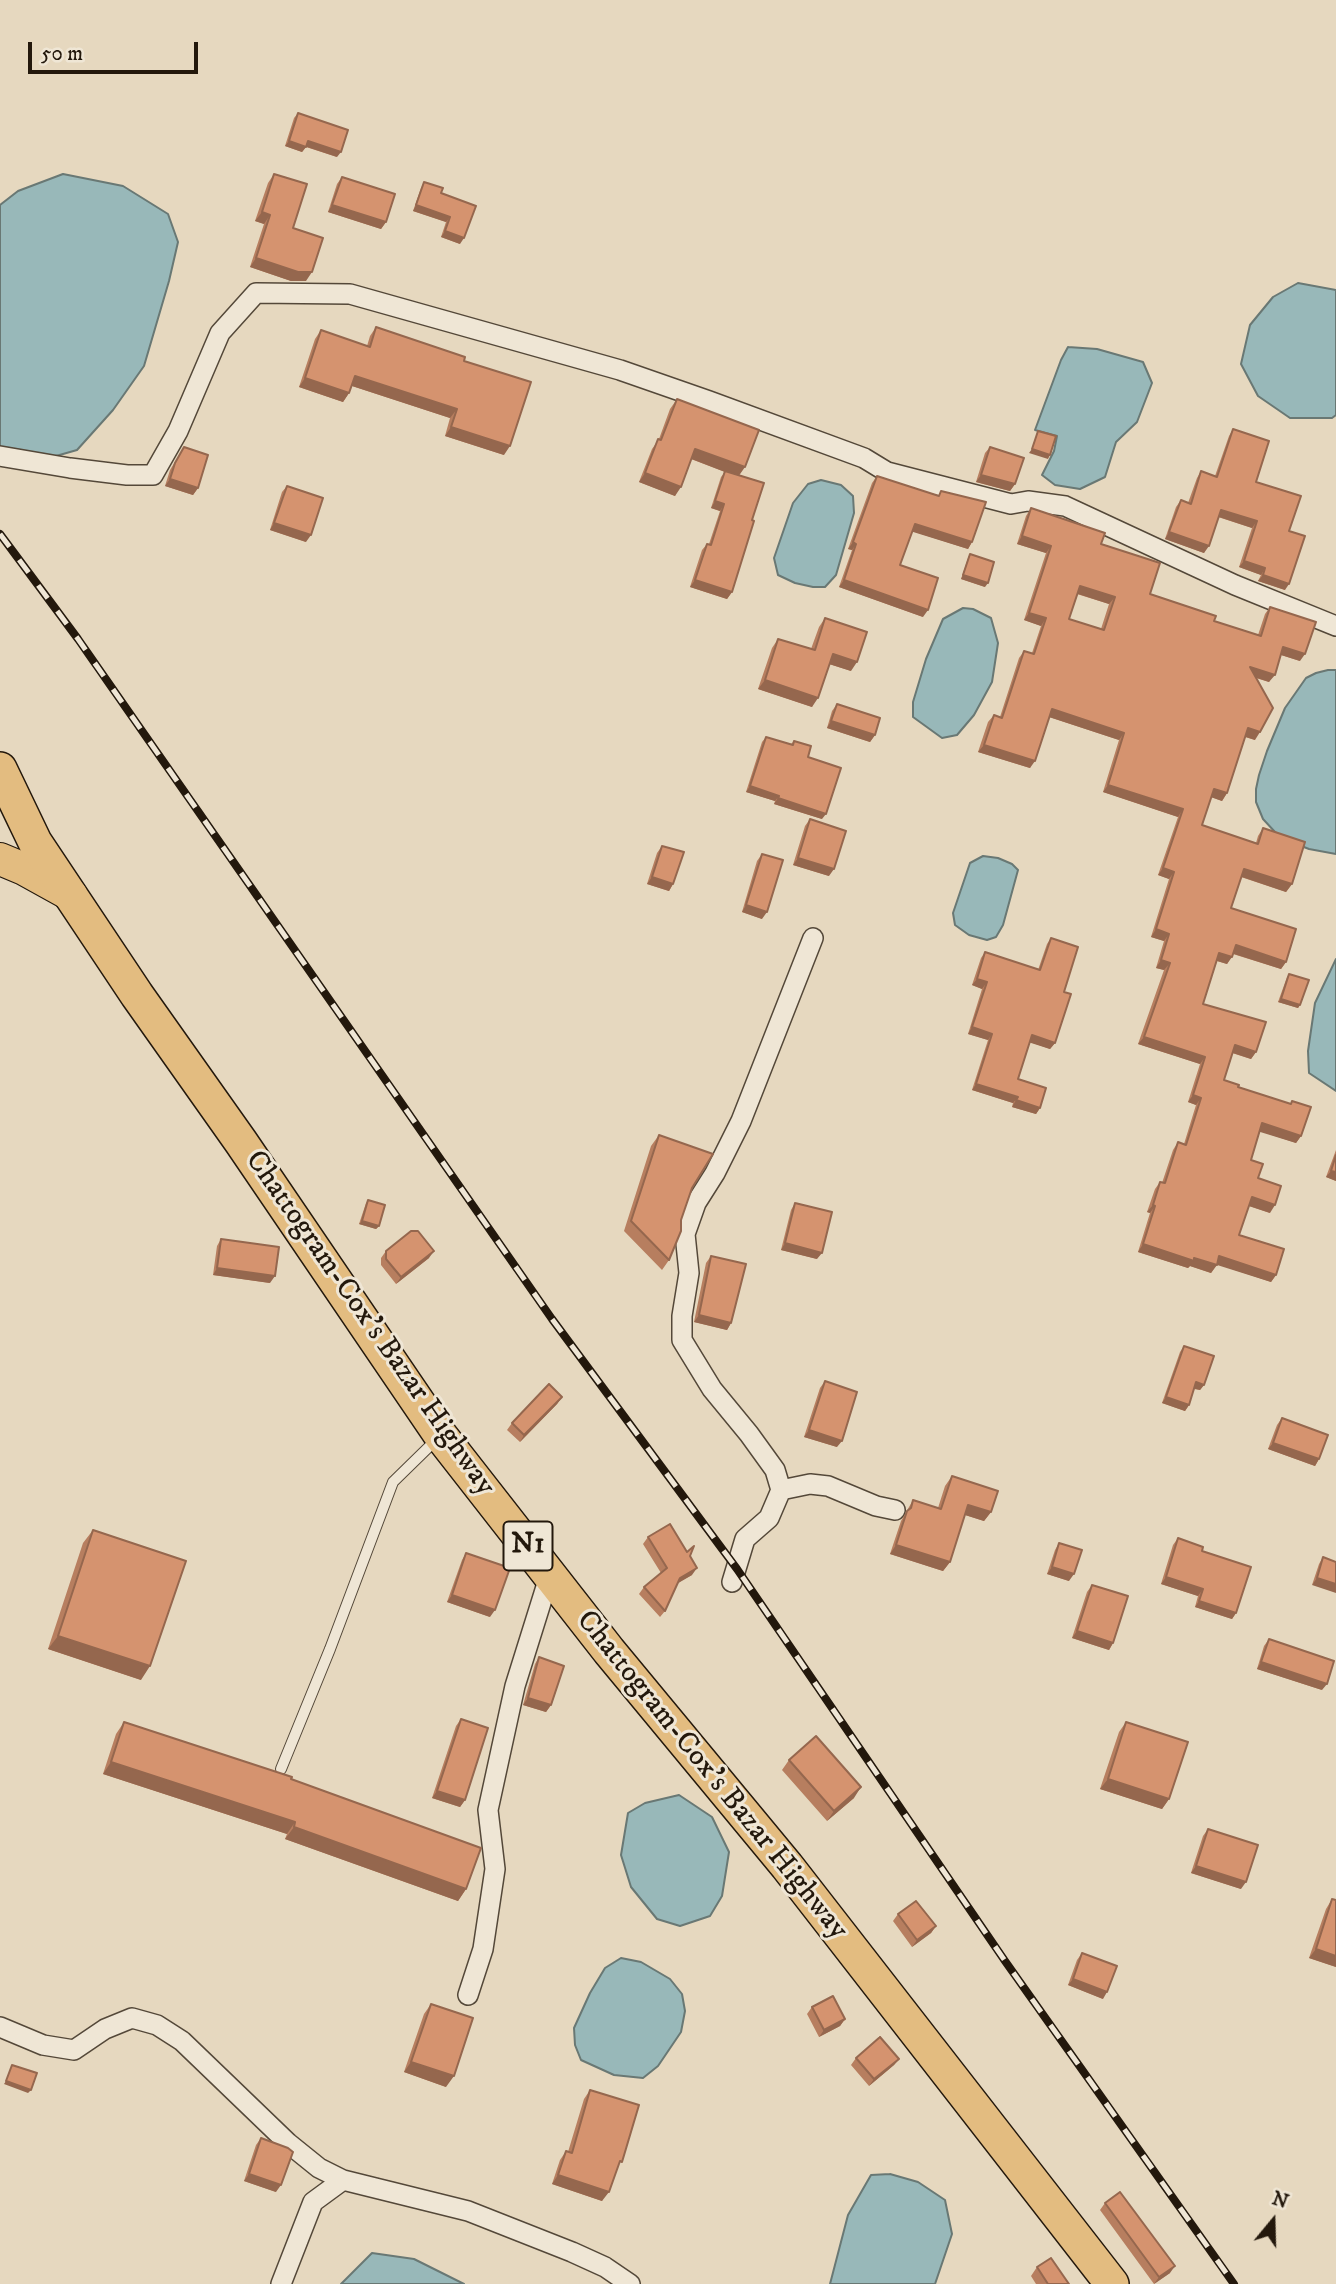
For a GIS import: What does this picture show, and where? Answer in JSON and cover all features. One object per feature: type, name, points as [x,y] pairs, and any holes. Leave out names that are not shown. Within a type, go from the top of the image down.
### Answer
[{"type":"highway","name":"Chattogram-Cox's Bazar Highway","points":[[0,769],[35,842],[441,1436],[609,1651],[787,1866],[1112,2284]]},
{"type":"main road","points":[[0,859],[71,895]]},
{"type":"street","points":[[0,456],[70,468],[127,475],[153,475],[178,431],[220,333],[257,293],[350,294],[620,370],[864,458],[887,472],[1011,504],[1028,501],[1065,506],[1235,585],[1336,626]]},
{"type":"street","points":[[732,1582],[745,1539],[769,1517],[781,1490],[775,1470],[712,1389],[682,1340],[682,1316],[689,1273],[685,1234],[696,1203],[715,1173],[741,1121],[813,938]]},
{"type":"street","points":[[781,1490],[810,1484],[828,1486],[876,1506],[895,1510]]},
{"type":"street","points":[[468,1995],[483,1949],[495,1869],[488,1810],[515,1686],[550,1574]]},
{"type":"street","points":[[0,2027],[43,2045],[74,2050],[105,2029],[132,2018],[157,2025],[182,2041],[288,2143],[319,2168],[343,2180],[468,2211],[572,2252],[605,2267],[629,2284]]},
{"type":"street","points":[[281,2284],[313,2202],[343,2180]]},
{"type":"lane","points":[[281,1769],[393,1482],[441,1436]]},
{"type":"water","points":[[63,174],[123,186],[168,214],[178,242],[144,366],[113,410],[77,450],[42,460],[0,452],[0,205],[18,191]]},
{"type":"water","points":[[1298,283],[1336,290],[1336,415],[1332,418],[1290,418],[1258,396],[1241,364],[1250,325],[1273,297]]},
{"type":"water","points":[[1068,347],[1097,349],[1143,362],[1152,383],[1137,422],[1116,442],[1105,477],[1080,489],[1055,485],[1042,475],[1054,451],[1057,436],[1035,430]]},
{"type":"water","points":[[821,480],[841,485],[853,496],[854,513],[836,575],[825,587],[813,587],[778,575],[774,558],[793,503],[808,484]]},
{"type":"water","points":[[963,608],[973,609],[991,618],[998,643],[992,682],[974,715],[957,735],[942,738],[913,717],[913,702],[926,659],[943,619]]},
{"type":"water","points":[[1336,670],[1336,854],[1309,849],[1275,832],[1263,819],[1256,802],[1259,775],[1285,708],[1306,678]]},
{"type":"water","points":[[983,856],[998,858],[1018,870],[1003,925],[996,937],[987,940],[969,935],[955,925],[953,913],[970,863]]},
{"type":"water","points":[[1336,959],[1336,1091],[1309,1073],[1308,1051],[1315,1003]]},
{"type":"water","points":[[679,1795],[712,1817],[729,1852],[722,1896],[710,1916],[680,1926],[657,1919],[631,1887],[621,1855],[628,1813],[645,1803]]},
{"type":"water","points":[[621,1958],[641,1962],[670,1979],[682,1994],[685,2011],[681,2032],[658,2066],[643,2078],[614,2075],[581,2060],[575,2045],[574,2028],[590,1993],[605,1968]]},
{"type":"water","points":[[890,2174],[918,2182],[945,2200],[952,2234],[935,2284],[830,2284],[848,2215],[871,2175]]},
{"type":"water","points":[[372,2253],[414,2259],[464,2284],[341,2284]]},
{"type":"building","points":[[298,113],[348,130],[341,152],[308,141],[306,147],[289,141]]},
{"type":"building","points":[[274,174],[307,184],[293,228],[323,238],[312,272],[298,272],[256,258],[270,215],[262,212]]},
{"type":"building","points":[[342,177],[395,194],[386,222],[332,205]]},
{"type":"building","points":[[424,182],[443,188],[441,193],[476,206],[464,238],[445,231],[450,217],[416,205]]},
{"type":"building","points":[[376,327],[465,357],[464,361],[531,382],[510,446],[451,427],[457,409],[355,376],[349,393],[305,378],[321,330],[370,347]]},
{"type":"building","points":[[677,399],[759,430],[745,467],[695,449],[681,487],[645,473]]},
{"type":"building","points":[[1233,429],[1269,441],[1256,482],[1301,496],[1289,531],[1305,536],[1289,584],[1263,575],[1265,568],[1244,561],[1257,521],[1221,510],[1209,546],[1169,532],[1181,500],[1191,504],[1201,471],[1217,477]]},
{"type":"building","points":[[1038,431],[1056,436],[1050,455],[1032,449]]},
{"type":"building","points":[[184,447],[208,455],[198,488],[170,479]]},
{"type":"building","points":[[990,447],[1024,458],[1015,484],[981,475]]},
{"type":"building","points":[[725,471],[764,483],[732,592],[695,580],[707,544],[711,545],[724,504],[715,501]]},
{"type":"building","points":[[877,476],[939,496],[941,491],[986,502],[972,542],[915,524],[900,565],[938,578],[928,610],[844,580],[856,544],[853,542]]},
{"type":"building","points":[[287,486],[323,498],[311,535],[274,523]]},
{"type":"building","points":[[1031,508],[1105,533],[1101,544],[1160,563],[1150,594],[1216,616],[1214,621],[1261,636],[1270,607],[1316,622],[1305,654],[1283,647],[1275,675],[1250,667],[1273,708],[1260,732],[1248,728],[1227,793],[1214,789],[1202,825],[1258,844],[1263,828],[1305,842],[1292,884],[1244,869],[1231,908],[1296,929],[1286,962],[1236,945],[1232,957],[1219,953],[1203,1004],[1266,1022],[1256,1052],[1235,1045],[1224,1080],[1291,1104],[1292,1101],[1311,1107],[1301,1136],[1262,1123],[1251,1160],[1263,1164],[1258,1178],[1281,1186],[1275,1205],[1252,1197],[1239,1235],[1284,1249],[1276,1275],[1219,1256],[1217,1265],[1194,1258],[1194,1261],[1143,1244],[1160,1182],[1165,1183],[1178,1142],[1186,1145],[1201,1098],[1193,1095],[1205,1057],[1144,1037],[1170,963],[1161,960],[1169,934],[1156,929],[1174,872],[1163,868],[1183,809],[1108,785],[1124,733],[1052,709],[1035,761],[984,745],[994,715],[1002,718],[1024,651],[1034,654],[1046,618],[1029,613],[1051,546],[1022,536]],"holes":[[[1080,586],[1115,597],[1104,630],[1069,619]]]},
{"type":"building","points":[[970,554],[994,562],[988,583],[963,575]]},
{"type":"building","points":[[825,618],[867,632],[857,662],[833,654],[818,698],[765,680],[778,639],[815,650]]},
{"type":"building","points":[[837,704],[880,718],[875,735],[831,721]]},
{"type":"building","points":[[766,737],[793,745],[794,741],[811,746],[808,757],[841,768],[826,814],[750,786]]},
{"type":"building","points":[[810,819],[846,831],[834,869],[798,858]]},
{"type":"building","points":[[662,846],[684,852],[673,884],[652,877]]},
{"type":"building","points":[[762,854],[783,860],[767,912],[746,905]]},
{"type":"building","points":[[1051,938],[1078,947],[1064,992],[1071,994],[1055,1043],[1032,1035],[1018,1079],[1046,1088],[1040,1108],[1016,1100],[1018,1097],[976,1084],[992,1034],[972,1027],[987,982],[977,979],[985,952],[1040,970]]},
{"type":"building","points":[[1289,974],[1309,980],[1300,1005],[1281,999]]},
{"type":"building","points":[[659,1135],[713,1154],[692,1188],[681,1220],[681,1231],[669,1260],[631,1221]]},
{"type":"building","points":[[1336,1155],[1336,1172],[1331,1171]]},
{"type":"building","points":[[368,1200],[385,1205],[379,1226],[362,1221]]},
{"type":"building","points":[[795,1203],[832,1212],[822,1253],[785,1243]]},
{"type":"building","points":[[411,1231],[418,1231],[434,1251],[401,1277],[386,1259],[386,1251]]},
{"type":"building","points":[[221,1239],[279,1247],[275,1276],[217,1268]]},
{"type":"building","points":[[711,1256],[746,1264],[731,1323],[699,1315]]},
{"type":"building","points":[[1184,1346],[1214,1356],[1204,1385],[1196,1382],[1189,1405],[1166,1397]]},
{"type":"building","points":[[825,1381],[857,1392],[842,1441],[809,1430]]},
{"type":"building","points":[[549,1384],[562,1397],[524,1435],[512,1423]]},
{"type":"building","points":[[1282,1418],[1328,1435],[1319,1459],[1273,1443]]},
{"type":"building","points":[[952,1476],[998,1491],[991,1512],[968,1505],[950,1562],[896,1545],[913,1500],[941,1509]]},
{"type":"building","points":[[670,1524],[687,1552],[694,1546],[690,1556],[697,1568],[680,1578],[665,1611],[644,1587],[667,1568],[648,1537]]},
{"type":"building","points":[[93,1530],[186,1561],[150,1666],[58,1636]]},
{"type":"building","points":[[1178,1538],[1203,1547],[1202,1551],[1251,1567],[1236,1613],[1199,1601],[1203,1589],[1166,1577]]},
{"type":"building","points":[[1059,1543],[1082,1550],[1074,1574],[1052,1567]]},
{"type":"building","points":[[466,1553],[510,1568],[495,1610],[452,1595]]},
{"type":"building","points":[[1323,1557],[1336,1562],[1336,1584],[1317,1578]]},
{"type":"building","points":[[1092,1585],[1128,1596],[1113,1643],[1077,1631]]},
{"type":"building","points":[[1269,1639],[1334,1661],[1327,1684],[1261,1662]]},
{"type":"building","points":[[539,1657],[564,1666],[551,1705],[528,1698]]},
{"type":"building","points":[[461,1719],[488,1728],[465,1800],[437,1791]]},
{"type":"building","points":[[124,1722],[292,1777],[291,1779],[481,1848],[466,1889],[294,1827],[295,1822],[111,1762]]},
{"type":"building","points":[[1126,1722],[1188,1742],[1169,1799],[1108,1779]]},
{"type":"building","points":[[816,1736],[861,1787],[834,1811],[789,1760]]},
{"type":"building","points":[[1208,1829],[1258,1845],[1246,1882],[1196,1866]]},
{"type":"building","points":[[1332,1899],[1336,1900],[1336,1956],[1316,1949]]},
{"type":"building","points":[[916,1901],[936,1926],[917,1940],[898,1914]]},
{"type":"building","points":[[1082,1953],[1117,1966],[1107,1992],[1073,1979]]},
{"type":"building","points":[[833,1996],[845,2019],[824,2030],[812,2007]]},
{"type":"building","points":[[431,2004],[473,2018],[454,2076],[411,2062]]},
{"type":"building","points":[[880,2037],[899,2059],[874,2079],[856,2058]]},
{"type":"building","points":[[12,2065],[37,2073],[31,2090],[6,2081]]},
{"type":"building","points":[[590,2090],[639,2105],[622,2162],[620,2161],[609,2192],[558,2175],[566,2151],[572,2153]]},
{"type":"building","points":[[261,2138],[293,2152],[281,2185],[249,2174]]},
{"type":"building","points":[[1120,2192],[1175,2266],[1159,2277],[1105,2203]]},
{"type":"building","points":[[1051,2258],[1069,2284],[1048,2284],[1037,2267]]},
{"type":"railway","points":[[0,534],[78,639],[552,1319],[737,1569],[1005,1961],[1234,2284]]}]
